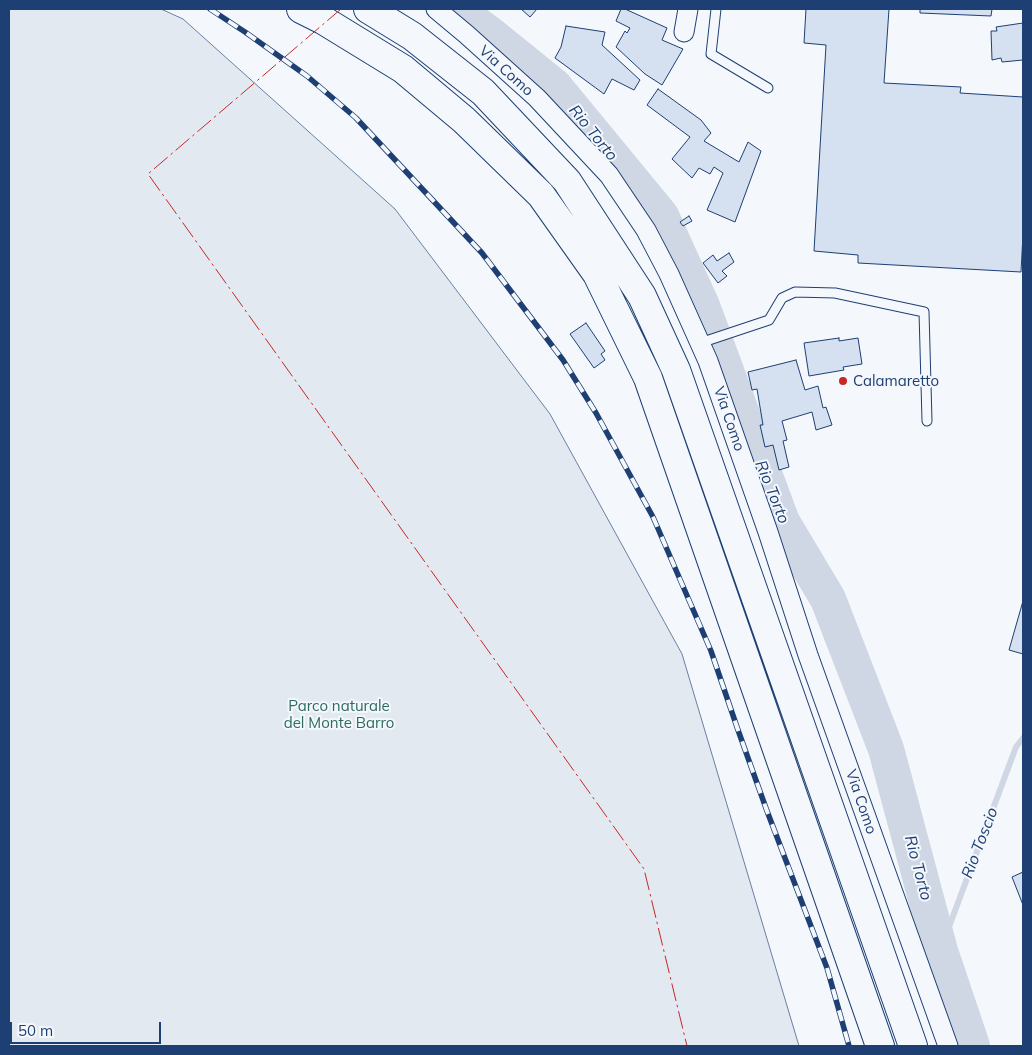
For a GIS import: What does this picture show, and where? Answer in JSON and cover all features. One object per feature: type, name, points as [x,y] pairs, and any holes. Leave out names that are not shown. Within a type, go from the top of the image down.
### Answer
[{"type":"main road","points":[[301,9],[323,20],[403,69],[464,120],[541,195],[596,274],[648,378],[880,1046]]},
{"type":"main road","points":[[368,9],[412,36],[483,92],[568,180],[642,296],[676,370],[913,1046]]},
{"type":"street","name":"Via Como","points":[[436,9],[537,98],[609,175],[646,230],[704,342],[708,361],[768,532],[808,655],[948,1046]]},
{"type":"street","points":[[684,32],[688,9]]},
{"type":"lane","points":[[716,9],[711,54],[768,88]]},
{"type":"lane","points":[[704,342],[769,320],[782,298],[795,292],[836,293],[924,312],[927,421]]},
{"type":"green space","name":"Parco naturale del Monte Barro","points":[[9,9],[161,9],[183,19],[395,209],[550,414],[682,654],[799,1046],[9,1046]]},
{"type":"building","points":[[521,9],[537,9],[530,17]]},
{"type":"building","points":[[621,9],[625,9],[667,28],[662,40],[683,49],[662,85],[645,74],[616,47],[625,31],[627,33],[630,28],[616,21]]},
{"type":"building","points":[[806,9],[889,9],[884,83],[961,87],[960,93],[1023,97],[1023,234],[1021,272],[858,263],[858,255],[814,251],[826,45],[804,43]]},
{"type":"building","points":[[920,9],[992,9],[991,16],[920,13]]},
{"type":"building","points":[[1023,23],[1023,60],[1002,62],[1001,58],[992,60],[991,31],[997,31],[996,27]]},
{"type":"building","points":[[566,26],[605,32],[602,45],[640,80],[634,90],[612,79],[604,94],[555,58],[561,47]]},
{"type":"building","points":[[658,89],[701,120],[711,133],[704,141],[739,162],[748,142],[761,151],[735,222],[707,210],[723,173],[714,167],[710,174],[699,168],[692,178],[672,159],[690,137],[647,105]]},
{"type":"building","points":[[689,216],[692,221],[683,226],[680,222]]},
{"type":"building","points":[[729,253],[734,262],[722,271],[727,276],[718,283],[703,263],[713,255],[717,261]]},
{"type":"building","points":[[586,323],[605,351],[601,354],[605,360],[594,368],[570,334]]},
{"type":"building","points":[[839,338],[839,341],[858,338],[862,364],[843,367],[844,370],[809,376],[804,343]]},
{"type":"building","points":[[796,360],[805,390],[818,386],[823,408],[826,407],[832,425],[816,430],[812,412],[782,421],[787,440],[783,441],[789,467],[779,470],[773,445],[765,447],[760,425],[763,425],[757,389],[752,390],[748,372]]},
{"type":"building","points":[[1023,601],[1023,654],[1009,650]]},
{"type":"building","points":[[1023,872],[1023,905],[1012,877]]},
{"type":"waterway","name":"Rio Torto","points":[[456,9],[554,86],[661,216],[702,306],[782,522],[828,599],[886,749],[940,951],[972,1046]]},
{"type":"waterway","name":"Rio Toscio","points":[[940,951],[1016,747],[1023,738]]},
{"type":"railway","points":[[210,9],[307,76],[356,118],[482,253],[563,360],[596,413],[653,517],[711,651],[767,811],[827,968],[849,1046]]},
{"type":"power","points":[[341,9],[148,174],[644,869],[687,1046]]},
{"type":"place","name":"Calamaretto","points":[[843,381]]}]
